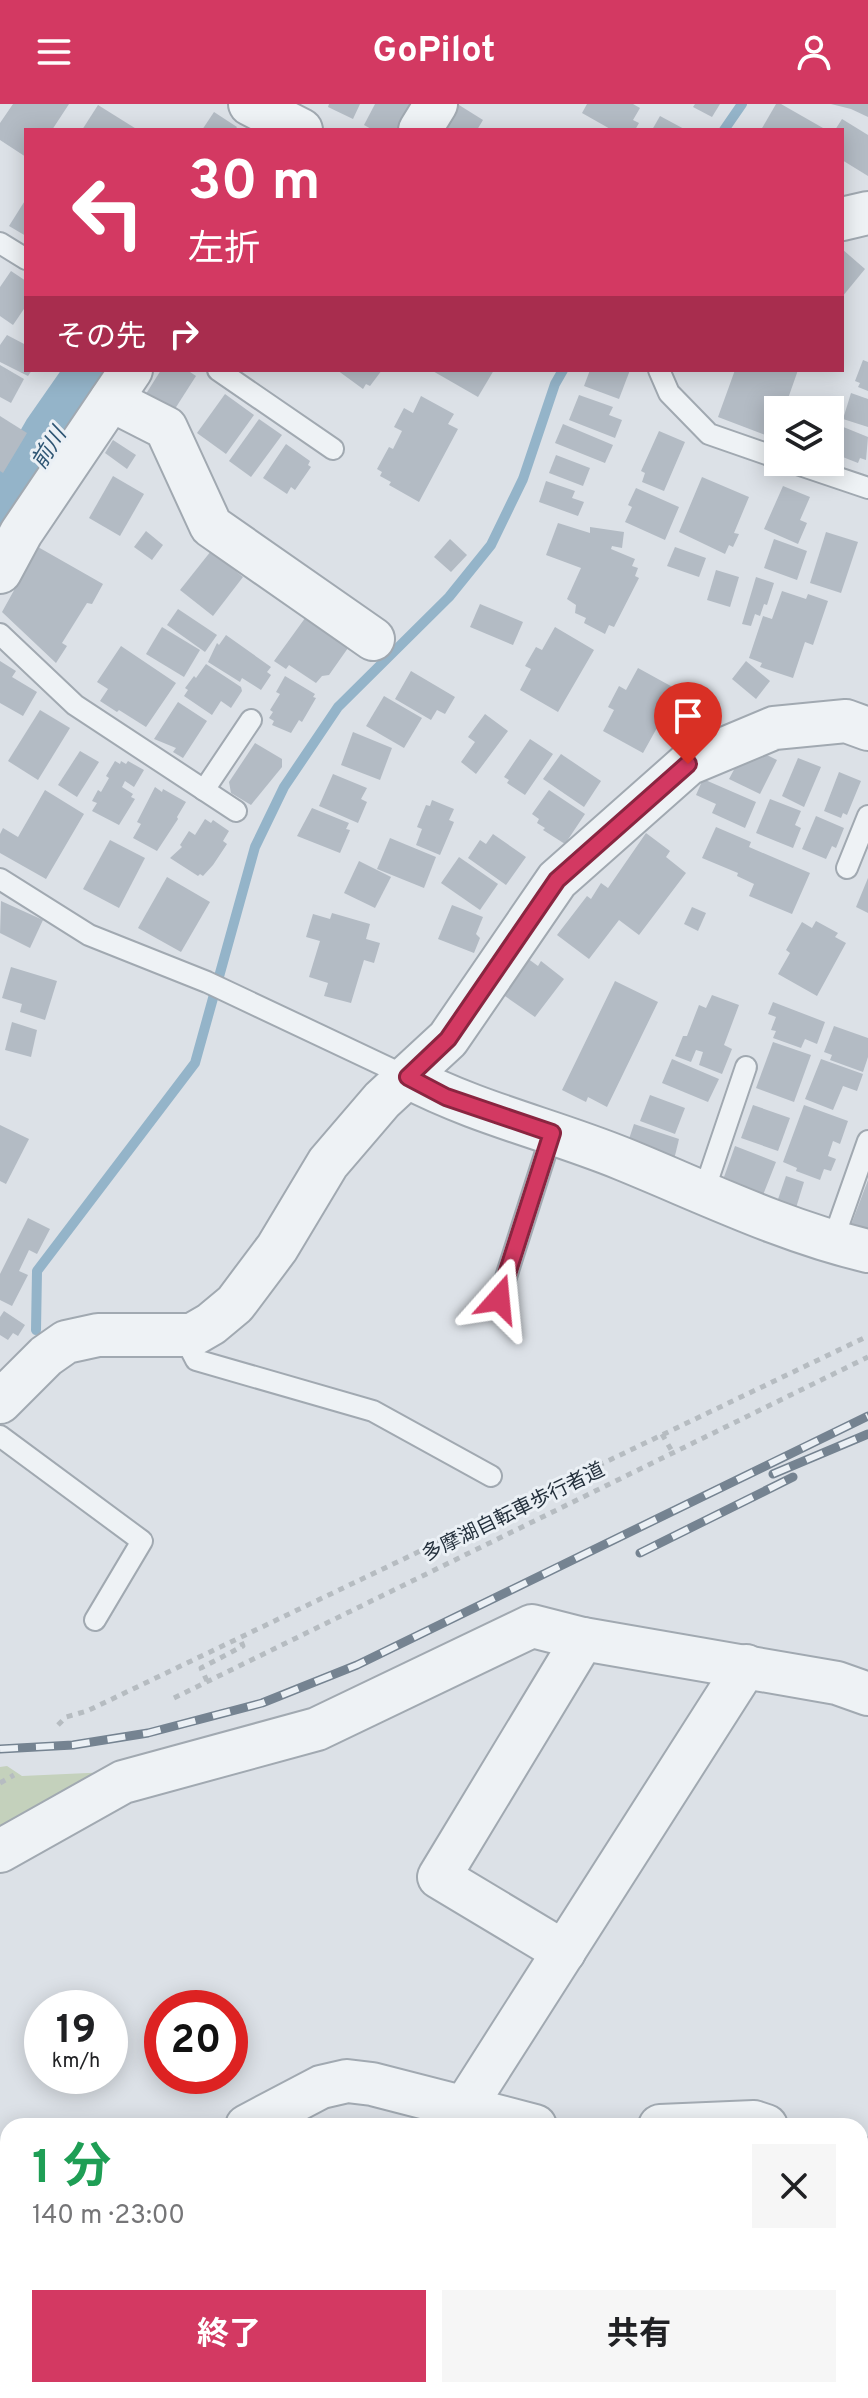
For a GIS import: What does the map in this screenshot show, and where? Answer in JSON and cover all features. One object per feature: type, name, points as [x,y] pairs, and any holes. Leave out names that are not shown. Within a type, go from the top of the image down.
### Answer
[{"type":"street","points":[[250,104],[299,123]]},
{"type":"street","points":[[421,128],[436,104]]},
{"type":"street","points":[[844,219],[868,213]]},
{"type":"street","points":[[0,572],[21,533],[121,385],[166,428],[211,526],[373,639]]},
{"type":"street","points":[[0,1402],[46,1356],[66,1342],[98,1335],[192,1335],[235,1304],[277,1248],[328,1163],[382,1100],[448,1039],[557,880],[688,764],[774,728],[846,721],[868,729]]},
{"type":"street","points":[[408,1077],[446,1097],[623,1159],[703,1194],[850,1247]]},
{"type":"street","points":[[0,1851],[123,1782],[317,1729],[532,1626],[583,1639],[837,1683],[868,1694]]},
{"type":"street","points":[[564,1952],[439,1877],[583,1639]]},
{"type":"street","points":[[464,2108],[746,1666]]},
{"type":"street","points":[[262,2118],[321,2087],[347,2081],[372,2084],[503,2118]]},
{"type":"lane","points":[[0,243],[24,258]]},
{"type":"lane","points":[[221,372],[333,449]]},
{"type":"lane","points":[[660,372],[669,393],[709,434],[764,453]]},
{"type":"lane","points":[[832,476],[868,488]]},
{"type":"lane","points":[[0,634],[75,705],[236,811]]},
{"type":"lane","points":[[204,790],[251,720]]},
{"type":"lane","points":[[847,868],[868,816]]},
{"type":"lane","points":[[0,879],[89,935],[207,982],[408,1077]]},
{"type":"lane","points":[[703,1194],[746,1067]]},
{"type":"lane","points":[[499,1299],[552,1133]]},
{"type":"lane","points":[[850,1247],[868,1141]]},
{"type":"lane","points":[[183,1335],[196,1360],[373,1411],[491,1476]]},
{"type":"lane","points":[[0,1436],[142,1541],[95,1620]]},
{"type":"path","points":[[58,1725],[66,1717],[87,1711],[240,1639],[868,1336]]},
{"type":"path","name":"多摩湖自転車歩行者道","points":[[174,1698],[868,1357]]},
{"type":"path","points":[[662,1434],[673,1453]]},
{"type":"path","points":[[207,1681],[201,1668],[243,1646],[240,1639]]},
{"type":"path","points":[[0,1783],[14,1775]]},
{"type":"green space","points":[[7,1766],[22,1776],[110,1772],[0,1832],[0,1767]]},
{"type":"building","points":[[13,104],[69,104],[53,128],[24,128],[24,156],[0,140],[0,123]]},
{"type":"building","points":[[329,104],[360,104],[353,119],[328,107]]},
{"type":"building","points":[[375,104],[411,104],[400,128],[369,128],[364,125]]},
{"type":"building","points":[[587,104],[633,104],[640,108],[633,120],[639,123],[636,128],[608,128],[582,113]]},
{"type":"building","points":[[695,104],[720,104],[712,117],[693,107]]},
{"type":"building","points":[[776,104],[781,104],[823,128],[762,128]]},
{"type":"building","points":[[831,104],[868,104],[868,117],[851,109]]},
{"type":"building","points":[[98,105],[135,128],[83,128]]},
{"type":"building","points":[[459,105],[483,120],[478,128],[446,128]]},
{"type":"building","points":[[214,112],[237,127],[236,128],[203,128]]},
{"type":"building","points":[[660,116],[682,128],[653,128]]},
{"type":"building","points":[[842,119],[868,135],[868,176],[844,161],[844,128],[836,128]]},
{"type":"building","points":[[24,202],[24,235],[9,226]]},
{"type":"building","points":[[844,251],[865,269],[844,295]]},
{"type":"building","points":[[11,271],[24,280],[24,309],[13,325],[0,316],[0,287]]},
{"type":"building","points":[[7,335],[24,344],[24,372],[31,372],[28,376],[0,362],[0,345]]},
{"type":"building","points":[[863,360],[868,362],[868,391],[858,387],[860,383],[855,381]]},
{"type":"building","points":[[0,365],[24,379],[11,403],[0,397]]},
{"type":"building","points":[[160,372],[190,372],[196,376],[171,415],[144,397]]},
{"type":"building","points":[[340,372],[380,372],[370,386],[366,384],[363,389]]},
{"type":"building","points":[[434,372],[493,372],[478,397]]},
{"type":"building","points":[[589,372],[629,372],[619,399],[584,386]]},
{"type":"building","points":[[734,372],[797,372],[789,396],[764,396],[764,435],[718,417]]},
{"type":"building","points":[[851,393],[868,399],[868,427],[844,419]]},
{"type":"building","points":[[225,394],[254,415],[226,454],[197,433]]},
{"type":"building","points":[[579,395],[613,407],[609,415],[622,420],[615,438],[569,420]]},
{"type":"building","points":[[421,396],[454,414],[448,424],[458,429],[419,502],[389,485],[391,482],[380,476],[382,472],[377,469],[402,431],[394,427],[404,408],[413,413]]},
{"type":"building","points":[[0,416],[27,433],[3,473],[0,471]]},
{"type":"building","points":[[259,419],[282,435],[251,477],[229,461]]},
{"type":"building","points":[[563,424],[613,445],[605,463],[555,443]]},
{"type":"building","points":[[844,427],[868,437],[866,460],[860,458],[858,463],[844,458]]},
{"type":"building","points":[[659,431],[685,442],[664,491],[642,482],[645,473],[641,471]]},
{"type":"building","points":[[113,440],[136,455],[127,469],[105,453]]},
{"type":"building","points":[[286,444],[310,461],[308,465],[311,467],[295,490],[291,487],[287,494],[263,478]]},
{"type":"building","points":[[556,455],[590,468],[583,486],[549,473]]},
{"type":"building","points":[[113,476],[144,494],[120,536],[89,518]]},
{"type":"building","points":[[702,477],[749,497],[734,533],[739,534],[733,547],[729,545],[725,554],[679,532]]},
{"type":"building","points":[[546,481],[575,491],[572,498],[584,502],[578,516],[539,502]]},
{"type":"building","points":[[783,486],[810,497],[800,520],[807,523],[798,544],[764,529]]},
{"type":"building","points":[[636,488],[679,507],[665,540],[625,522]]},
{"type":"building","points":[[558,523],[590,533],[590,527],[624,532],[622,548],[612,546],[611,549],[635,559],[632,566],[638,568],[635,576],[639,578],[614,627],[609,625],[605,634],[584,623],[586,618],[575,613],[576,605],[567,599],[581,568],[546,555]]},
{"type":"building","points":[[146,531],[163,545],[152,560],[134,547]]},
{"type":"building","points":[[826,532],[858,542],[841,593],[810,583]]},
{"type":"building","points":[[450,539],[467,555],[451,572],[434,557]]},
{"type":"building","points":[[774,539],[807,551],[797,580],[764,568]]},
{"type":"building","points":[[38,547],[103,584],[62,643],[67,646],[56,663],[2,612]]},
{"type":"building","points":[[675,547],[706,558],[699,577],[667,566]]},
{"type":"building","points":[[211,551],[243,577],[213,616],[180,590]]},
{"type":"building","points":[[716,570],[739,577],[730,607],[707,600]]},
{"type":"building","points":[[756,577],[774,583],[767,605],[764,604],[760,616],[755,614],[751,626],[742,624]]},
{"type":"building","points":[[782,591],[806,599],[808,594],[828,601],[813,645],[805,642],[793,678],[760,667],[762,663],[749,658],[763,616],[772,619]]},
{"type":"building","points":[[480,604],[523,622],[513,645],[470,627]]},
{"type":"building","points":[[178,609],[217,635],[205,652],[167,625]]},
{"type":"building","points":[[308,614],[319,622],[316,626],[348,648],[329,675],[322,676],[316,683],[289,665],[286,669],[274,661]]},
{"type":"building","points":[[162,627],[200,650],[184,677],[146,654]]},
{"type":"building","points":[[555,627],[594,650],[558,712],[520,690],[531,669],[525,666],[536,647],[542,650]]},
{"type":"building","points":[[226,635],[271,667],[267,672],[271,675],[261,690],[242,678],[240,682],[208,662],[217,643],[219,645]]},
{"type":"building","points":[[121,646],[176,683],[146,727],[100,701],[108,689],[97,682]]},
{"type":"building","points":[[0,661],[16,671],[12,677],[37,692],[23,716],[0,703]]},
{"type":"building","points":[[746,661],[770,681],[756,699],[732,679]]},
{"type":"building","points":[[206,664],[241,687],[242,691],[231,708],[221,701],[212,715],[184,696],[188,690],[185,688]]},
{"type":"building","points":[[638,668],[678,690],[643,753],[603,731],[614,710],[608,707],[619,686],[626,690]]},
{"type":"building","points":[[411,671],[455,697],[445,714],[437,710],[431,720],[395,699]]},
{"type":"building","points":[[285,676],[315,694],[313,697],[316,698],[302,722],[299,720],[291,733],[272,725],[274,721],[269,718],[273,712],[270,710],[280,694],[276,692]]},
{"type":"building","points":[[384,696],[422,718],[404,748],[366,726]]},
{"type":"building","points":[[178,702],[207,721],[183,758],[173,752],[176,748],[154,739]]},
{"type":"building","points":[[40,710],[70,728],[38,780],[8,761]]},
{"type":"building","points":[[485,714],[508,731],[476,774],[461,762],[475,742],[468,737]]},
{"type":"building","points":[[353,732],[392,748],[380,780],[341,765]]},
{"type":"building","points":[[530,739],[553,754],[525,795],[507,783],[509,780],[504,777]]},
{"type":"building","points":[[255,743],[282,759],[282,767],[251,805],[231,793],[229,782]]},
{"type":"building","points":[[80,751],[99,762],[77,797],[58,785]]},
{"type":"building","points":[[763,753],[777,760],[760,794],[729,779],[737,764]]},
{"type":"building","points":[[561,754],[601,781],[584,807],[543,779]]},
{"type":"building","points":[[798,758],[821,767],[804,807],[782,796]]},
{"type":"building","points":[[115,761],[126,764],[128,761],[144,770],[134,787],[125,781],[122,787],[135,799],[119,825],[92,811],[97,803],[92,801],[98,790],[101,792]]},
{"type":"building","points":[[839,772],[861,781],[847,815],[843,813],[841,818],[824,811]]},
{"type":"building","points":[[333,774],[367,788],[361,799],[367,802],[358,823],[319,806]]},
{"type":"building","points":[[703,779],[756,802],[745,828],[712,813],[716,804],[696,795]]},
{"type":"building","points":[[155,787],[186,802],[157,851],[133,838],[141,824],[137,822]]},
{"type":"building","points":[[45,790],[84,814],[46,879],[0,853],[3,828],[18,837]]},
{"type":"building","points":[[549,790],[585,814],[565,844],[543,830],[545,828],[537,823],[539,819],[532,814]]},
{"type":"building","points":[[770,799],[801,811],[795,825],[801,828],[793,848],[756,833]]},
{"type":"building","points":[[432,800],[454,809],[449,820],[454,822],[440,855],[416,845],[422,829],[417,827],[426,805],[430,806]]},
{"type":"building","points":[[312,808],[349,823],[346,829],[350,830],[340,853],[297,836]]},
{"type":"building","points":[[816,816],[844,828],[836,848],[832,846],[826,859],[802,849]]},
{"type":"building","points":[[205,819],[211,823],[213,820],[229,831],[223,841],[227,844],[213,865],[203,876],[198,876],[170,858],[182,847],[180,845],[189,831],[195,835]]},
{"type":"building","points":[[716,827],[751,842],[749,847],[810,873],[792,914],[749,896],[754,884],[737,876],[738,873],[702,858]]},
{"type":"building","points":[[646,833],[670,851],[666,857],[686,873],[639,935],[619,920],[589,959],[557,935],[587,896],[591,899],[601,883],[608,888]]},
{"type":"building","points":[[493,834],[526,857],[506,885],[468,858],[480,840],[486,844]]},
{"type":"building","points":[[390,838],[436,857],[424,888],[377,869]]},
{"type":"building","points":[[110,840],[145,858],[119,908],[83,889]]},
{"type":"building","points":[[459,857],[498,884],[480,910],[441,883]]},
{"type":"building","points":[[359,861],[391,877],[375,908],[344,893]]},
{"type":"building","points":[[167,877],[210,902],[181,952],[138,928]]},
{"type":"building","points":[[868,878],[868,913],[856,907]]},
{"type":"building","points":[[1,901],[43,920],[30,948],[0,933]]},
{"type":"building","points":[[452,905],[483,917],[476,934],[480,938],[474,953],[438,939]]},
{"type":"building","points":[[692,907],[706,913],[698,931],[684,924]]},
{"type":"building","points":[[332,913],[370,924],[366,939],[380,943],[374,963],[364,960],[351,1003],[324,996],[328,983],[309,977],[320,941],[306,937],[313,914],[330,919]]},
{"type":"building","points":[[816,921],[838,933],[835,937],[846,943],[817,996],[778,974],[790,953],[786,950],[802,922],[812,928]]},
{"type":"building","points":[[527,958],[538,966],[541,961],[564,979],[535,1017],[502,994]]},
{"type":"building","points":[[11,967],[57,981],[45,1020],[20,1012],[22,1004],[2,998]]},
{"type":"building","points":[[615,981],[658,1002],[607,1107],[588,1097],[586,1102],[562,1090]]},
{"type":"building","points":[[712,995],[739,1005],[724,1045],[732,1049],[722,1074],[699,1065],[703,1052],[696,1050],[691,1062],[675,1056],[699,1005],[706,1008]]},
{"type":"building","points":[[773,1002],[825,1022],[817,1044],[805,1039],[801,1048],[773,1038],[776,1031],[771,1030],[776,1017],[768,1014]]},
{"type":"building","points":[[12,1022],[37,1030],[31,1057],[5,1050]]},
{"type":"building","points":[[834,1026],[868,1038],[868,1057],[863,1072],[830,1060],[832,1055],[824,1052]]},
{"type":"building","points":[[773,1042],[811,1055],[794,1102],[756,1088]]},
{"type":"building","points":[[672,1059],[719,1079],[708,1102],[662,1083]]},
{"type":"building","points":[[821,1059],[863,1074],[857,1091],[843,1086],[833,1110],[805,1099]]},
{"type":"building","points":[[650,1095],[685,1108],[675,1134],[640,1121]]},
{"type":"building","points":[[753,1105],[790,1118],[778,1151],[741,1138]]},
{"type":"building","points":[[804,1105],[848,1121],[840,1144],[833,1141],[828,1156],[836,1159],[831,1171],[824,1169],[820,1180],[796,1171],[797,1168],[783,1162]]},
{"type":"building","points":[[634,1124],[679,1139],[672,1168],[627,1145]]},
{"type":"building","points":[[0,1125],[29,1139],[6,1184],[0,1181]]},
{"type":"building","points":[[735,1146],[776,1162],[763,1195],[758,1193],[756,1196],[729,1186],[731,1180],[724,1177]]},
{"type":"building","points":[[786,1176],[804,1182],[795,1211],[776,1205]]},
{"type":"building","points":[[868,1180],[868,1230],[851,1225]]},
{"type":"building","points":[[28,1218],[50,1229],[37,1254],[29,1250],[19,1271],[28,1275],[12,1306],[0,1300],[0,1274]]},
{"type":"building","points":[[4,1311],[25,1325],[18,1336],[13,1333],[8,1340],[0,1335],[0,1317]]},
{"type":"waterway","points":[[725,128],[742,104]]},
{"type":"waterway","name":"前川","points":[[0,528],[53,436],[98,372]]},
{"type":"waterway","points":[[36,1330],[37,1271],[195,1063],[255,847],[284,787],[338,707],[449,597],[491,545],[523,479],[562,372]]},
{"type":"railway","points":[[0,1749],[73,1745],[148,1733],[262,1703],[357,1665],[868,1416]]},
{"type":"railway","points":[[773,1474],[868,1434]]},
{"type":"railway","points":[[640,1553],[793,1477]]},
{"type":"route","points":[[499,1299],[552,1133],[446,1097],[408,1077],[448,1039],[557,880],[688,764]]}]
